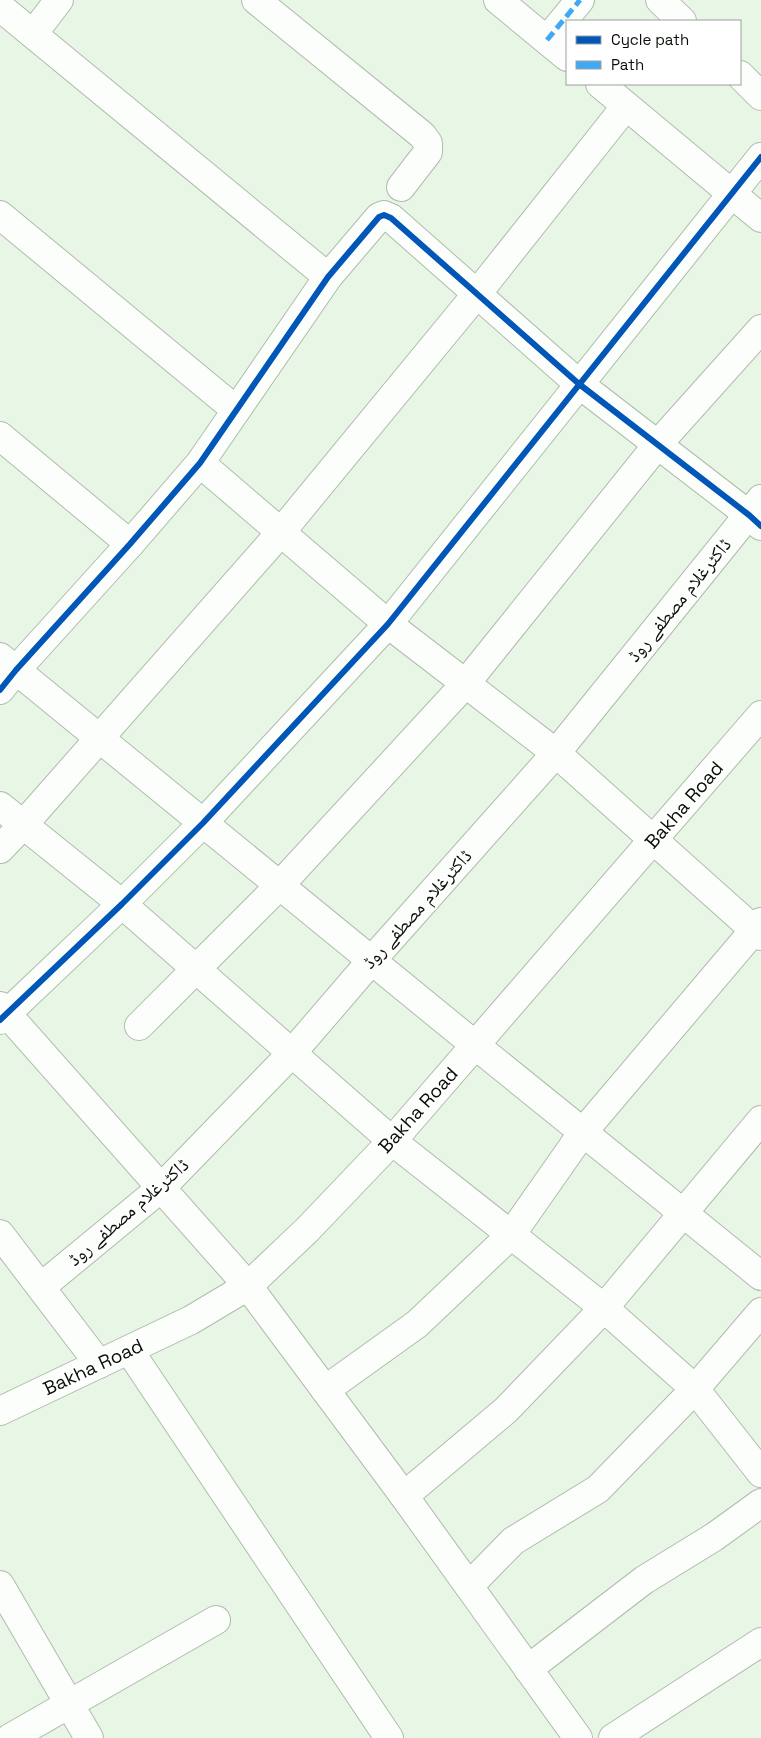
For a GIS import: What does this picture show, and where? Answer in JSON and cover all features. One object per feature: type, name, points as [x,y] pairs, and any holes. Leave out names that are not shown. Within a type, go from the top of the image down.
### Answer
[{"type":"street","points":[[33,34],[59,0]]},
{"type":"street","points":[[256,0],[422,135],[428,143],[428,152],[401,187]]},
{"type":"street","points":[[498,0],[566,56]]},
{"type":"street","points":[[547,40],[580,0]]},
{"type":"street","points":[[660,0],[681,20]]},
{"type":"street","points":[[0,7],[328,277]]},
{"type":"street","points":[[741,77],[761,96]]},
{"type":"street","points":[[601,85],[761,218]]},
{"type":"street","points":[[0,849],[281,532],[476,295],[626,106]]},
{"type":"street","points":[[578,1738],[404,1496],[248,1286],[2,1013],[122,904],[202,823],[388,624],[761,157]]},
{"type":"street","points":[[0,215],[236,410]]},
{"type":"street","points":[[757,513],[658,444],[580,384],[476,295],[391,218],[384,215],[379,216],[328,277],[200,463],[130,544],[5,672],[100,738],[371,961],[761,1276]]},
{"type":"street","points":[[138,1026],[280,886],[466,683],[658,444],[761,329]]},
{"type":"street","points":[[0,436],[130,544]]},
{"type":"street","points":[[200,463],[388,624],[556,753],[654,840],[759,929],[583,1132],[511,1235],[417,1324],[325,1390]]},
{"type":"street","name":"ڈاکٹرغلام مصطفے روڈ","points":[[41,1288],[161,1188],[292,1053],[556,753],[757,513]]},
{"type":"street","name":"Bakha Road","points":[[0,1411],[191,1320],[248,1286],[308,1229],[392,1141],[761,715]]},
{"type":"street","points":[[0,806],[122,904],[392,1141],[604,1308],[695,1389],[761,1473]]},
{"type":"street","points":[[404,1496],[506,1410],[604,1308],[761,1120]]},
{"type":"street","points":[[0,1234],[99,1364]]},
{"type":"street","points":[[469,1586],[513,1542],[598,1489],[695,1389],[761,1312]]},
{"type":"street","points":[[129,1350],[389,1738]]},
{"type":"street","points":[[528,1669],[644,1580],[714,1537],[761,1502]]},
{"type":"street","points":[[0,1585],[89,1738]]},
{"type":"street","points":[[10,1738],[216,1620]]},
{"type":"street","points":[[613,1738],[761,1642]]},
{"type":"marked path","points":[[547,40],[580,0]]},
{"type":"cycle path","points":[[0,1020],[122,904],[203,823],[388,624],[761,157]]},
{"type":"cycle path","points":[[0,690],[200,463],[328,277],[379,217],[384,215],[391,218],[579,384],[761,526]]}]
